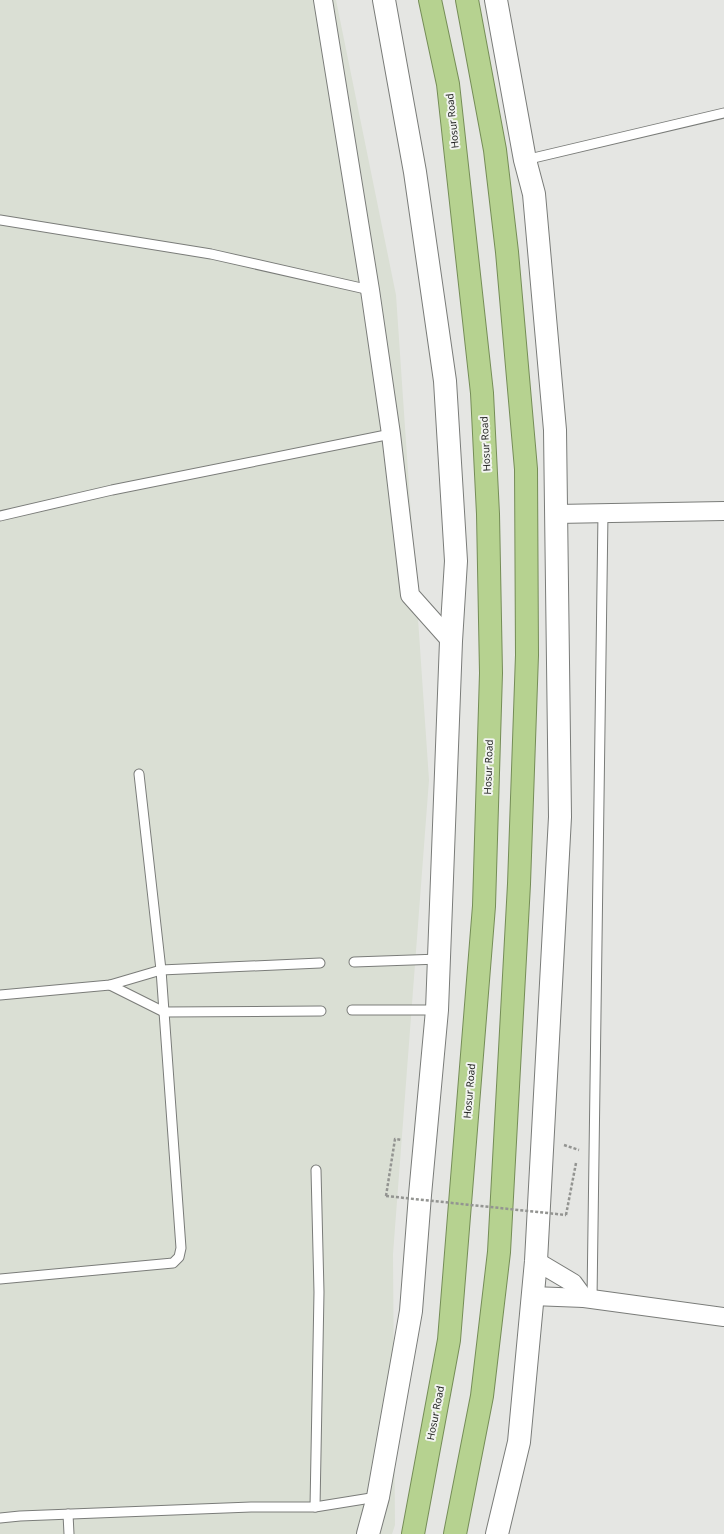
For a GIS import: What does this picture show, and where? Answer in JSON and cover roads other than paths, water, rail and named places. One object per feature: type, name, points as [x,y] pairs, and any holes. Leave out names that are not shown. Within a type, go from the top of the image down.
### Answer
[{"type":"highway","name":"Hosur Road","points":[[413,1534],[449,1340],[484,906],[491,674],[488,514],[482,393],[448,84],[430,0]]},
{"type":"highway","points":[[454,1534],[482,1396],[499,1252],[519,884],[527,655],[526,469],[507,252],[495,150],[467,0]]},
{"type":"street","points":[[323,0],[370,290],[391,434],[410,595],[451,641]]},
{"type":"street","points":[[368,1534],[378,1497],[411,1311],[437,1010],[451,641],[456,562],[444,381],[415,172],[384,0]]},
{"type":"street","points":[[496,0],[526,160],[534,194],[555,430],[560,817],[536,1261],[519,1442],[497,1534]]},
{"type":"street","points":[[556,514],[724,511]]},
{"type":"street","points":[[536,1261],[573,1283],[588,1298]]},
{"type":"street","points":[[532,1296],[588,1298],[724,1317]]},
{"type":"lane","points":[[526,160],[724,113]]},
{"type":"lane","points":[[0,220],[211,254],[370,290]]},
{"type":"lane","points":[[0,516],[112,490],[391,434]]},
{"type":"lane","points":[[588,1298],[603,514]]},
{"type":"lane","points":[[0,1280],[173,1263],[179,1257],[181,1248],[161,970],[139,774]]},
{"type":"lane","points":[[354,962],[440,959]]},
{"type":"lane","points":[[0,995],[110,985],[161,970],[320,963]]},
{"type":"lane","points":[[110,985],[164,1012],[321,1011]]},
{"type":"lane","points":[[352,1010],[437,1010]]},
{"type":"lane","points":[[315,1507],[319,1292],[316,1170]]},
{"type":"lane","points":[[0,1518],[251,1507],[315,1507],[378,1497]]},
{"type":"lane","points":[[68,1514],[69,1534]]}]
